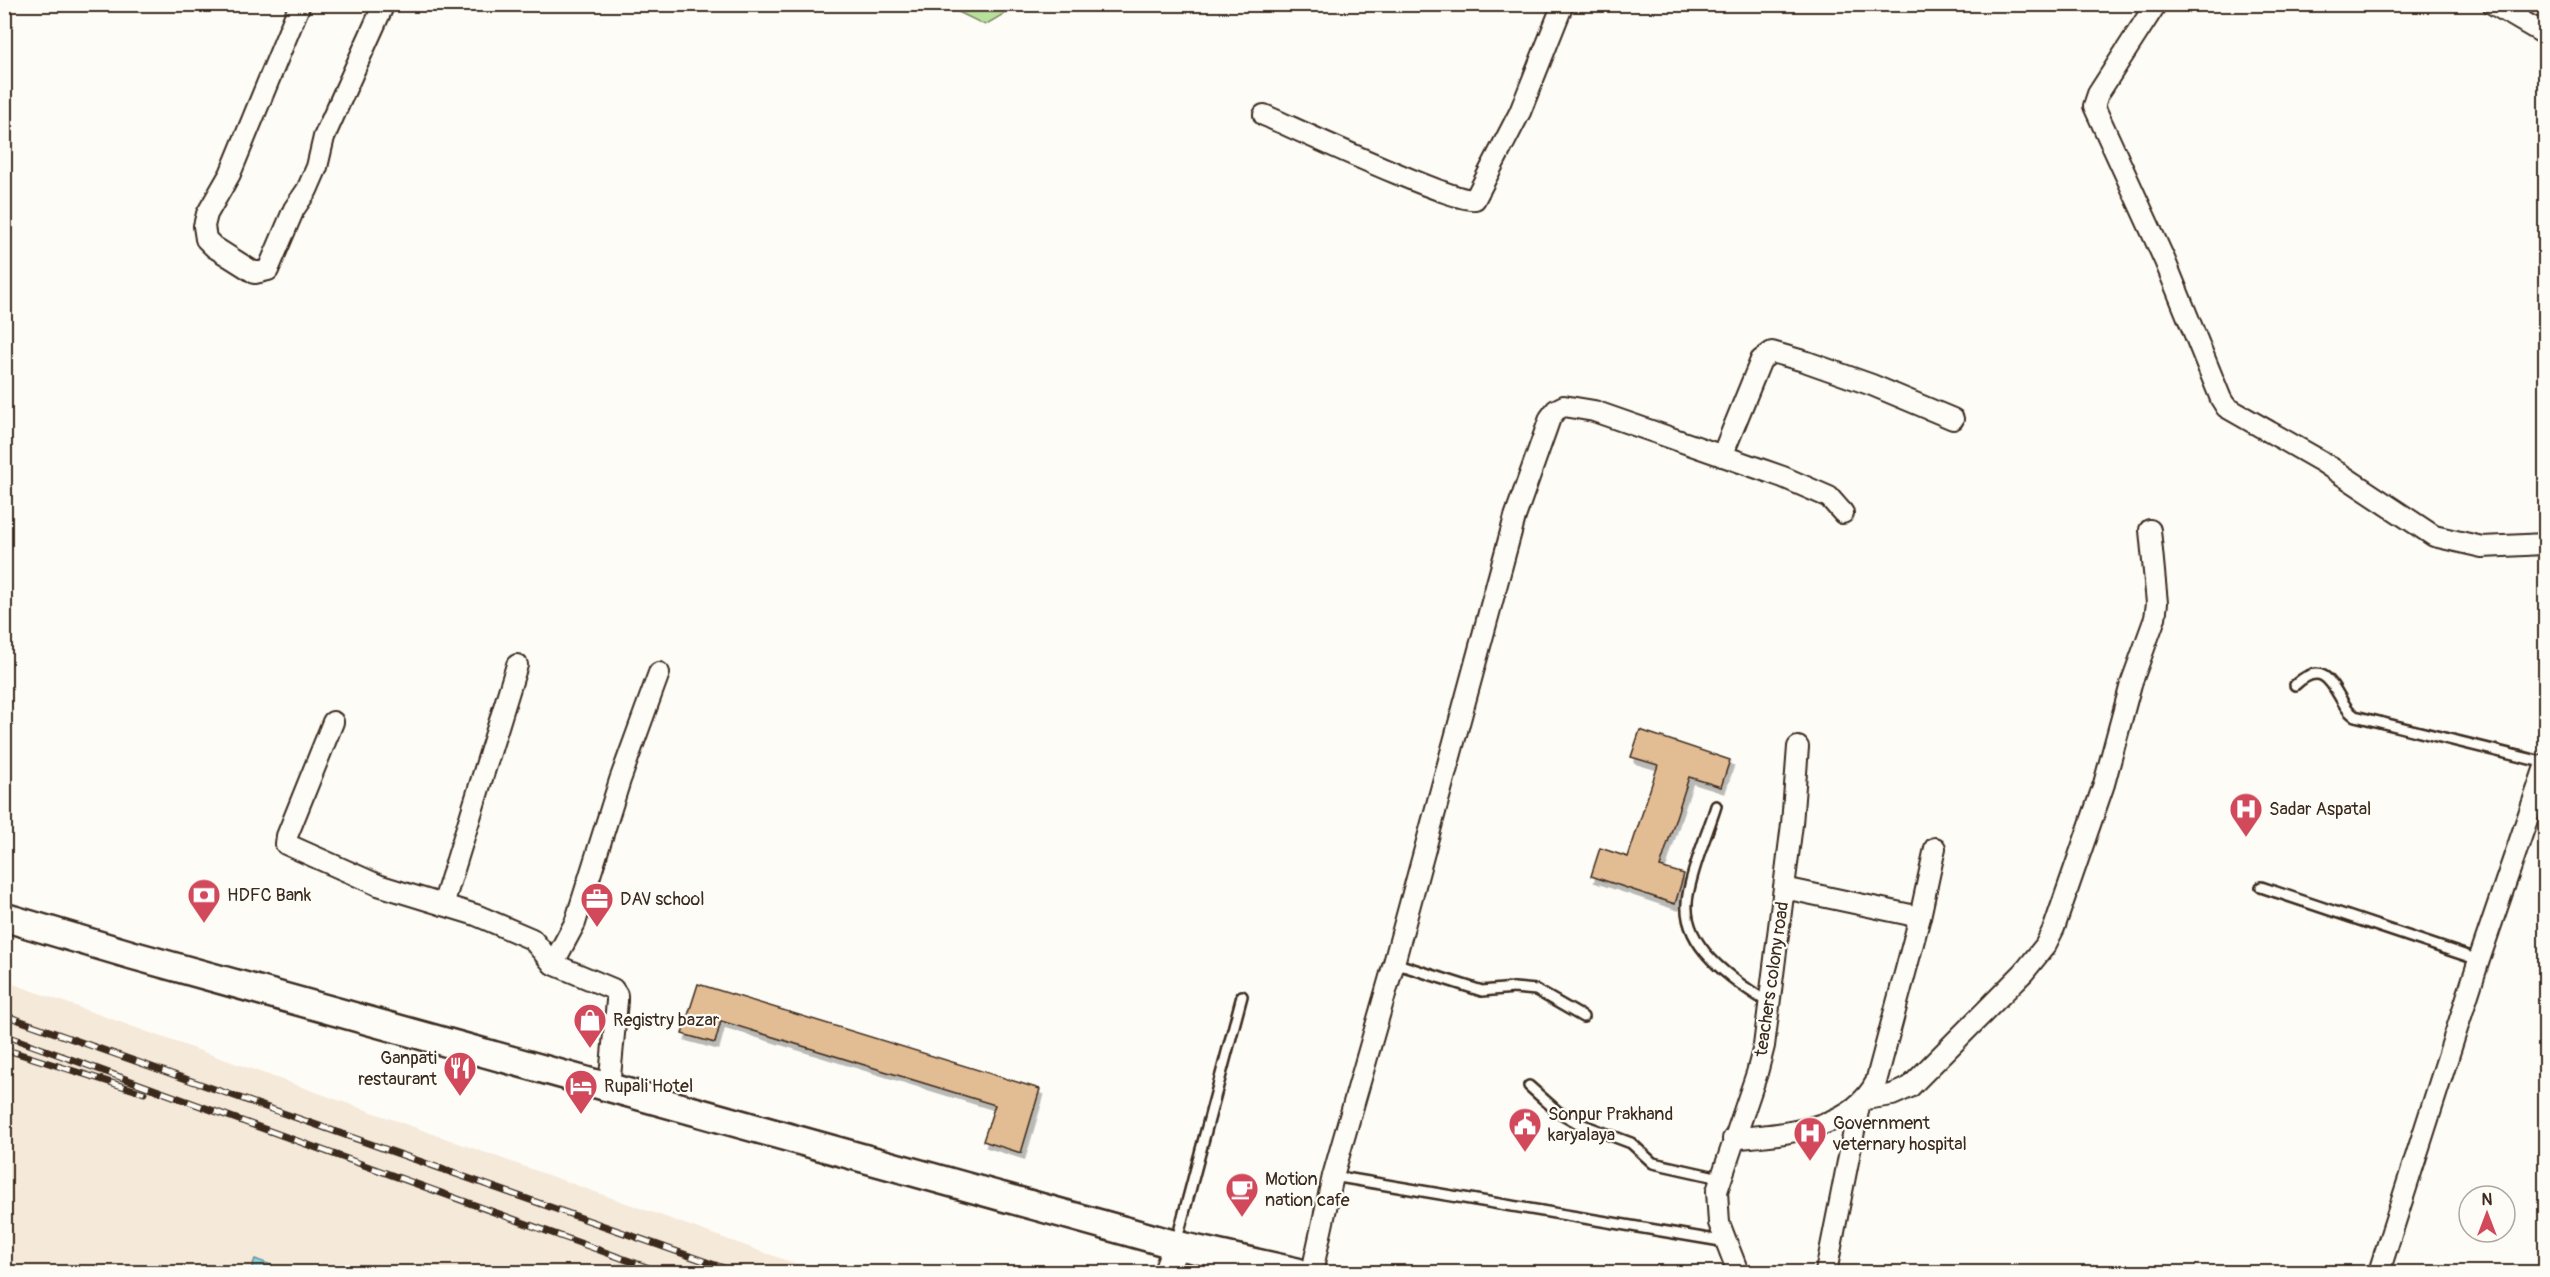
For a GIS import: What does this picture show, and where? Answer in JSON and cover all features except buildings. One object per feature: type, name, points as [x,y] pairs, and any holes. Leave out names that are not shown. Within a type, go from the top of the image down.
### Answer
[{"type":"main road","points":[[4,917],[132,955],[1176,1245],[1297,1272]]},
{"type":"street","points":[[300,4],[230,174],[207,214],[204,226],[206,239],[214,248],[255,273],[268,270],[294,209],[307,190],[317,166],[324,137],[384,4]]},
{"type":"street","points":[[1264,115],[1441,191],[1466,199],[1475,199],[1520,112],[1563,4]]},
{"type":"street","points":[[2156,4],[2098,94],[2094,106],[2165,261],[2226,407],[2322,461],[2433,536],[2482,547],[2546,544]]},
{"type":"street","points":[[2493,4],[2546,35]]},
{"type":"street","points":[[1722,456],[1761,360],[1772,352],[1872,385],[1953,419]]},
{"type":"street","points":[[1312,1272],[1333,1176],[1394,963],[1515,518],[1550,418],[1556,410],[1564,406],[1573,406],[1722,456],[1820,493],[1829,497],[1843,513]]},
{"type":"street","points":[[1733,1139],[1799,1131],[1832,1121],[1862,1103],[1910,1088],[2024,972],[2050,938],[2104,784],[2131,684],[2155,618],[2157,603],[2150,530]]},
{"type":"street","points":[[443,905],[517,665]]},
{"type":"street","points":[[553,964],[575,923],[620,780],[659,673]]},
{"type":"street","points":[[333,722],[286,836],[286,844],[378,885],[476,915],[532,939],[553,964],[607,986],[617,995],[609,1088]]},
{"type":"street","name":"teachers colony road","points":[[1738,1272],[1719,1223],[1717,1191],[1764,1046],[1784,888],[1798,747]]},
{"type":"street","points":[[2379,1272],[2479,960],[2546,763]]},
{"type":"street","points":[[1826,1272],[1862,1103],[1876,1082],[1920,917],[1935,848]]},
{"type":"street","points":[[1784,888],[1920,917]]},
{"type":"street","points":[[1166,1272],[1176,1245]]},
{"type":"lane","points":[[2295,686],[2308,676],[2322,677],[2335,686],[2349,711],[2355,716],[2546,763]]},
{"type":"lane","points":[[1716,806],[1688,895],[1687,911],[1690,927],[1701,948],[1716,963],[1745,988],[1769,1003]]},
{"type":"lane","points":[[2261,887],[2479,960]]},
{"type":"lane","points":[[1394,963],[1482,991],[1514,988],[1536,990],[1583,1017]]},
{"type":"lane","points":[[1176,1245],[1242,996]]},
{"type":"lane","points":[[1528,1086],[1557,1111],[1578,1123],[1631,1143],[1653,1163],[1720,1178]]},
{"type":"lane","points":[[1333,1176],[1727,1242]]},
{"type":"shaded area","points":[[5,981],[819,1272],[5,1272]]},
{"type":"green space","points":[[944,5],[1019,5],[985,25]]},
{"type":"water","points":[[255,1259],[290,1272],[250,1272]]},
{"type":"railway","points":[[4,1015],[735,1272]]},
{"type":"railway","points":[[4,1035],[660,1272]]},
{"type":"railway","points":[[4,1049],[144,1093]]},
{"type":"place","name":"Sadar Aspatal","points":[[2246,838]]},
{"type":"place","name":"HDFC Bank","points":[[204,924]]},
{"type":"place","name":"DAV school","points":[[597,928]]},
{"type":"place","name":"Registry bazar","points":[[590,1049]]},
{"type":"place","name":"Ganpati restaurant","points":[[460,1097]]},
{"type":"place","name":"Rupali Hotel","points":[[581,1115]]},
{"type":"place","name":"Sonpur Prakhand karyalaya","points":[[1525,1153]]},
{"type":"place","name":"Government veternary hospital","points":[[1810,1162]]},
{"type":"place","name":"Motion nation cafe","points":[[1242,1218]]}]
